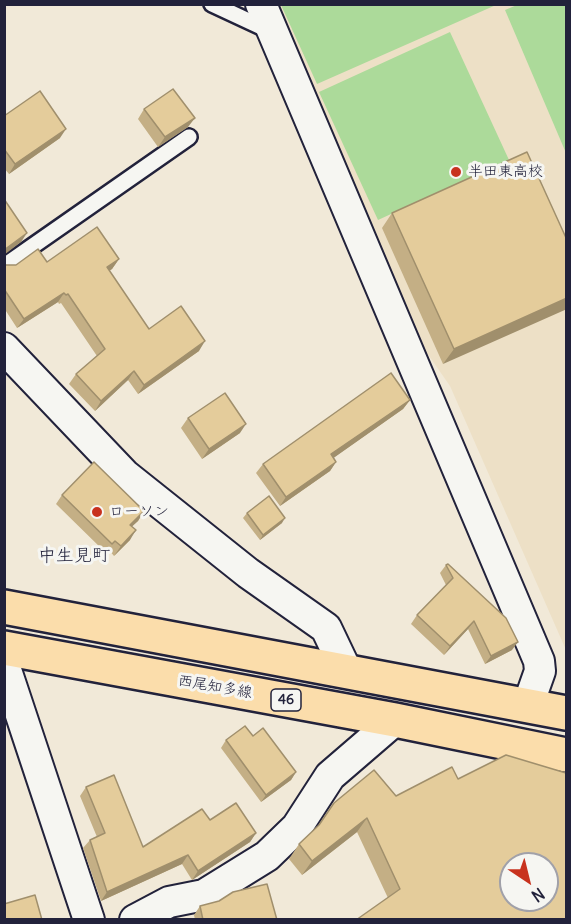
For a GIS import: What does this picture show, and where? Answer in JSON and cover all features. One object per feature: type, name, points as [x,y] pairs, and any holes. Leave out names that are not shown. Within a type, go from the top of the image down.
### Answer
[{"type":"main road","points":[[4,607],[567,713]]},
{"type":"main road","name":"西尾知多線","points":[[4,648],[395,720],[567,755]]},
{"type":"street","points":[[261,4],[539,661],[540,671],[528,705]]},
{"type":"street","points":[[4,348],[125,475],[248,573],[326,628],[346,670]]},
{"type":"street","points":[[4,664],[88,920]]},
{"type":"street","points":[[135,920],[169,902],[204,895],[267,856],[297,827],[330,776],[395,720]]},
{"type":"lane","points":[[212,4],[273,32]]},
{"type":"lane","points":[[4,266],[189,137]]},
{"type":"shaded area","name":"半田東高校","points":[[274,5],[566,5],[566,650],[450,386],[418,340]]},
{"type":"green space","points":[[281,5],[496,5],[317,84]]},
{"type":"green space","points":[[517,5],[566,5],[566,153],[505,10]]},
{"type":"green space","points":[[450,32],[509,160],[378,220],[319,92]]},
{"type":"building","points":[[173,89],[195,118],[165,137],[144,109]]},
{"type":"building","points":[[40,91],[66,129],[15,164],[4,149],[4,116]]},
{"type":"building","points":[[527,152],[567,240],[567,298],[454,349],[392,213]]},
{"type":"building","points":[[4,199],[27,233],[4,250]]},
{"type":"building","points":[[97,227],[119,259],[107,267],[149,329],[181,306],[205,341],[144,385],[134,371],[101,401],[76,374],[105,349],[68,294],[64,293],[24,319],[4,289],[4,263],[16,265],[38,249],[47,262]]},
{"type":"building","points":[[391,373],[410,400],[331,454],[336,462],[286,497],[263,464]]},
{"type":"building","points":[[225,393],[246,424],[209,449],[188,418]]},
{"type":"building","name":"ローソン","points":[[94,462],[144,511],[130,525],[136,530],[121,546],[115,541],[112,544],[62,495]]},
{"type":"building","points":[[269,496],[285,518],[263,535],[247,513]]},
{"type":"building","points":[[448,564],[506,618],[518,642],[491,656],[474,621],[450,646],[417,615],[453,578],[446,565]]},
{"type":"building","points":[[245,726],[253,736],[263,728],[296,772],[266,795],[226,740]]},
{"type":"building","points":[[506,755],[567,774],[567,920],[356,920],[400,889],[367,818],[312,861],[299,844],[319,825],[334,803],[374,770],[396,796],[452,767],[458,779]]},
{"type":"building","points":[[114,775],[143,847],[202,809],[210,820],[236,803],[256,833],[198,871],[188,855],[107,892],[90,840],[105,833],[86,787]]},
{"type":"building","points":[[267,884],[277,920],[203,920],[200,906],[219,901],[233,892]]},
{"type":"building","points":[[35,895],[42,920],[4,920],[4,904]]},
{"type":"place","name":"半田東高校","points":[[456,172]]},
{"type":"place","name":"ローソン","points":[[97,512]]},
{"type":"district","name":"中生見町","points":[[74,556]]}]
